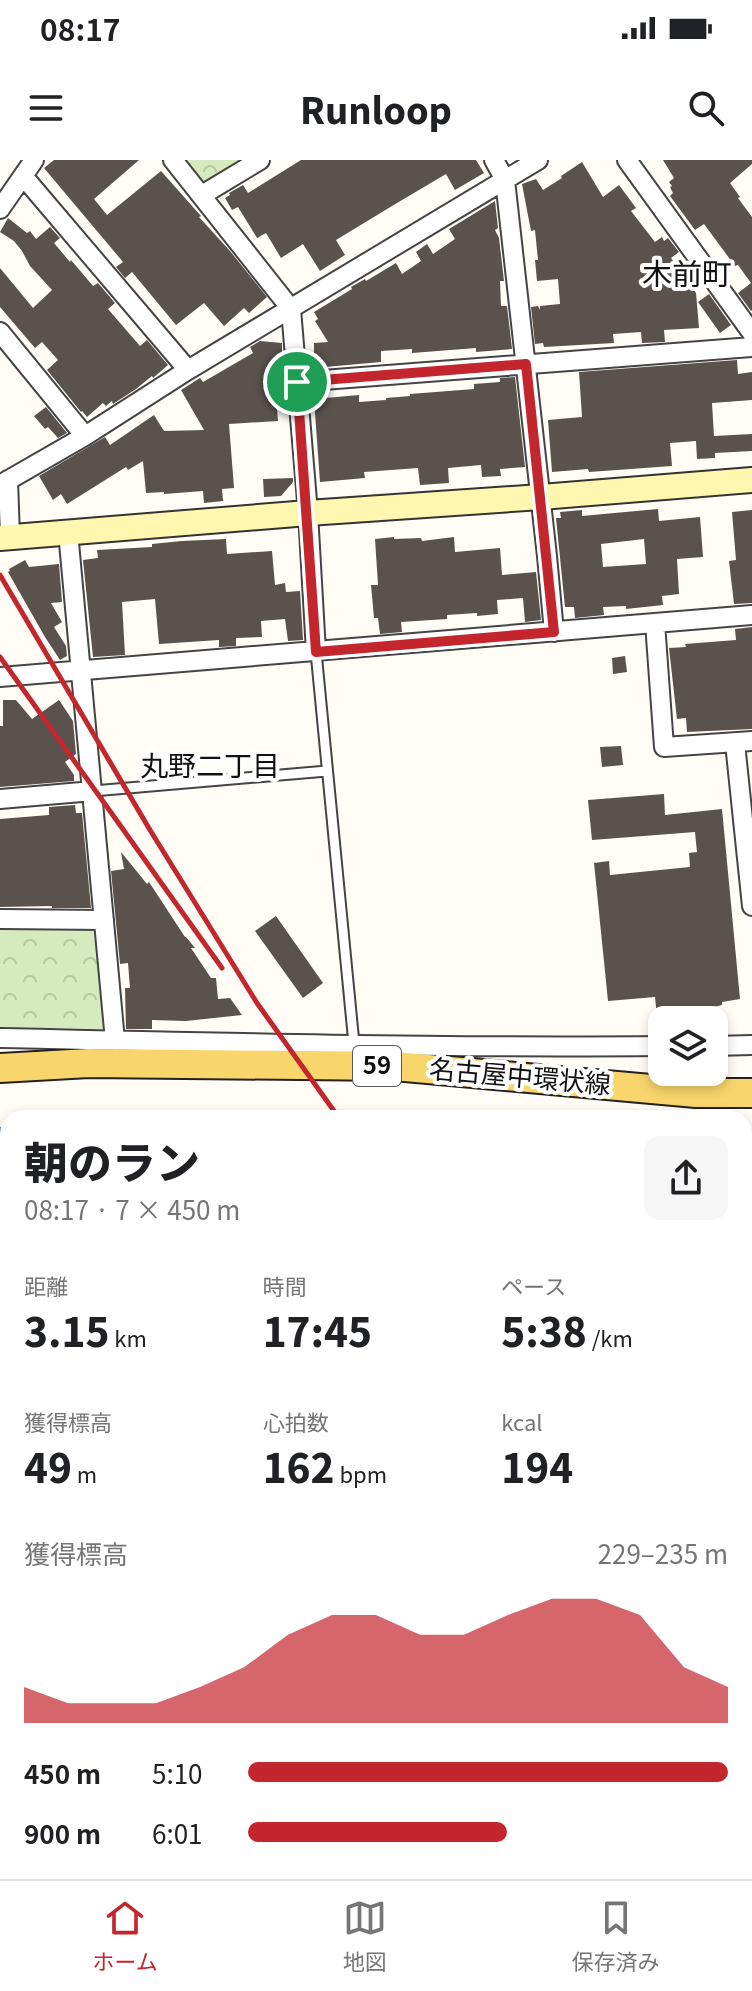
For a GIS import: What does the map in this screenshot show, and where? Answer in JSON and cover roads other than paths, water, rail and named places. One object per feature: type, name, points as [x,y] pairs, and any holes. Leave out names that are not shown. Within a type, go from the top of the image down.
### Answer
[{"type":"main road","name":"名古屋中環状線","points":[[0,1068],[89,1063],[394,1066],[696,1093],[752,1093]]},
{"type":"street","points":[[173,160],[291,309],[316,652]]},
{"type":"street","points":[[202,195],[260,160]]},
{"type":"street","points":[[494,160],[505,180],[554,632]]},
{"type":"street","points":[[538,160],[188,370],[85,436],[4,482],[5,537],[752,480]]},
{"type":"street","points":[[627,160],[752,333]]},
{"type":"street","points":[[0,209],[28,168],[188,370]]},
{"type":"street","points":[[0,332],[85,436]]},
{"type":"street","points":[[297,382],[752,347]]},
{"type":"street","points":[[68,532],[115,1041]]},
{"type":"street","points":[[0,677],[752,615]]},
{"type":"street","points":[[655,623],[664,747],[744,742],[752,906]]},
{"type":"street","points":[[0,799],[93,791]]},
{"type":"street","points":[[0,919],[104,920]]},
{"type":"street","points":[[0,1038],[648,1046]]},
{"type":"street","points":[[728,1046],[752,1045]]},
{"type":"lane","points":[[316,652],[354,1044]]},
{"type":"lane","points":[[93,791],[327,771]]},
{"type":"railway","points":[[0,575],[150,830],[257,1003],[333,1110]]},
{"type":"railway","points":[[0,657],[222,968]]},
{"type":"district","name":"木前町","points":[[687,275]]},
{"type":"district","name":"丸野二丁目","points":[[210,766]]}]
